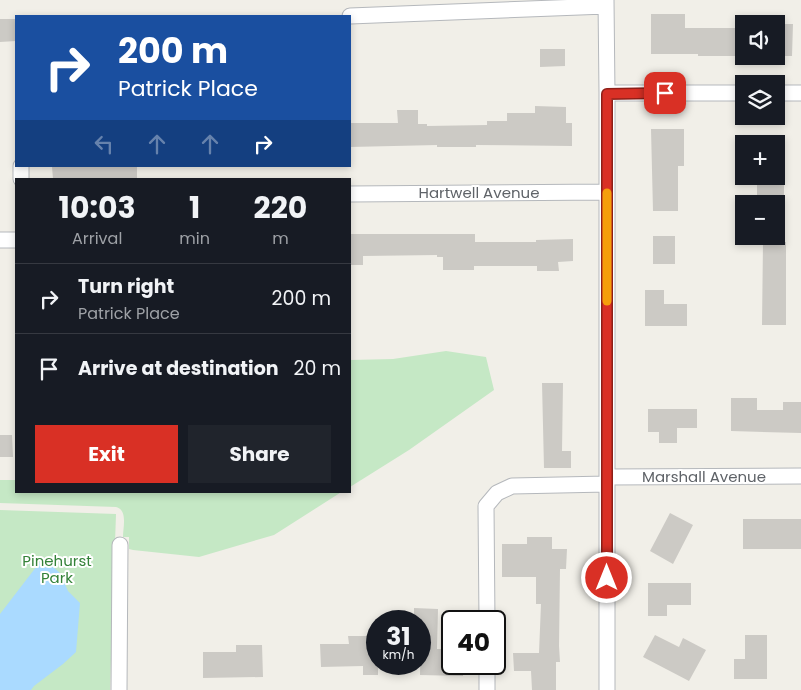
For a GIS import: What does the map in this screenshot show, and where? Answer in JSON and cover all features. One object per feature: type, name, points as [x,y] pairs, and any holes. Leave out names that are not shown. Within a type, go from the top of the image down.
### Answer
[{"type":"street","points":[[351,16],[606,3],[607,690]]},
{"type":"street","points":[[607,94],[735,93]]},
{"type":"street","points":[[785,93],[801,93]]},
{"type":"street","name":"Hartwell Avenue","points":[[351,194],[607,192]]},
{"type":"street","points":[[0,240],[15,240]]},
{"type":"street","name":"Marshall Avenue","points":[[487,610],[486,506],[497,493],[512,486],[607,481],[801,476]]},
{"type":"street","points":[[119,690],[120,545]]},
{"type":"street","points":[[487,675],[487,690]]},
{"type":"green space","points":[[446,351],[486,357],[494,390],[409,450],[351,486],[351,360],[393,359]]},
{"type":"green space","points":[[0,480],[15,480],[15,493],[340,493],[274,535],[199,557],[129,549],[129,537],[123,537],[123,515],[120,509],[116,507],[0,503]]},
{"type":"green space","name":"Pinehurst Park","points":[[0,510],[116,514],[110,690],[0,690]]},
{"type":"water","points":[[43,558],[60,573],[68,591],[80,603],[76,652],[31,690],[0,690],[0,614]]},
{"type":"building","points":[[651,14],[685,14],[685,28],[735,28],[735,56],[651,54]]},
{"type":"building","points":[[0,19],[15,19],[15,41],[0,42]]},
{"type":"building","points":[[785,24],[793,24],[792,56],[785,56]]},
{"type":"building","points":[[540,49],[565,49],[565,66],[540,67]]},
{"type":"building","points":[[535,106],[566,107],[566,123],[572,123],[572,146],[476,145],[476,147],[437,147],[437,145],[351,147],[351,123],[398,123],[397,110],[418,110],[418,124],[427,124],[427,126],[487,125],[487,121],[507,121],[507,113],[535,113]]},
{"type":"building","points":[[651,129],[684,129],[684,166],[678,166],[678,211],[653,211]]},
{"type":"building","points":[[52,167],[137,167],[137,178],[53,178]]},
{"type":"building","points":[[757,185],[784,185],[784,195],[757,195]]},
{"type":"building","points":[[351,234],[475,234],[475,242],[536,242],[536,240],[573,239],[573,261],[558,262],[559,271],[537,271],[537,266],[474,266],[474,270],[443,270],[443,257],[437,257],[437,255],[363,256],[363,265],[351,265]]},
{"type":"building","points":[[653,236],[675,236],[675,264],[653,264]]},
{"type":"building","points":[[786,242],[786,325],[762,325],[763,245],[785,245]]},
{"type":"building","points":[[645,290],[664,290],[664,304],[687,304],[687,326],[645,326]]},
{"type":"building","points":[[542,383],[563,383],[562,451],[571,451],[571,468],[544,468]]},
{"type":"building","points":[[731,398],[757,398],[757,410],[783,410],[783,402],[801,402],[801,433],[731,431]]},
{"type":"building","points":[[648,409],[697,409],[697,428],[677,428],[677,443],[659,443],[659,432],[648,432]]},
{"type":"building","points":[[0,435],[12,435],[13,457],[0,457]]},
{"type":"building","points":[[670,513],[693,525],[673,564],[650,551]]},
{"type":"building","points":[[743,519],[801,519],[801,549],[743,549]]},
{"type":"building","points":[[527,537],[552,537],[552,549],[567,549],[566,569],[560,569],[560,662],[556,662],[556,690],[532,690],[531,671],[514,671],[513,653],[539,653],[541,604],[536,604],[536,577],[502,577],[502,544],[527,544]]},
{"type":"building","points":[[648,583],[691,583],[691,605],[667,605],[667,616],[648,616]]},
{"type":"building","points":[[414,608],[438,609],[437,649],[441,649],[441,675],[463,676],[420,675],[431,675],[431,610],[414,610]]},
{"type":"building","points":[[655,635],[679,647],[683,638],[706,650],[689,681],[643,657]]},
{"type":"building","points":[[745,635],[767,635],[767,679],[734,679],[734,659],[745,659]]},
{"type":"building","points":[[348,636],[366,636],[366,675],[363,675],[363,666],[321,667],[320,644],[349,644]]},
{"type":"building","points":[[236,645],[262,645],[263,677],[203,678],[203,652],[236,652]]},
{"type":"slow traffic","points":[[607,193],[607,301]]},
{"type":"route","points":[[607,578],[607,94],[665,93]]}]
